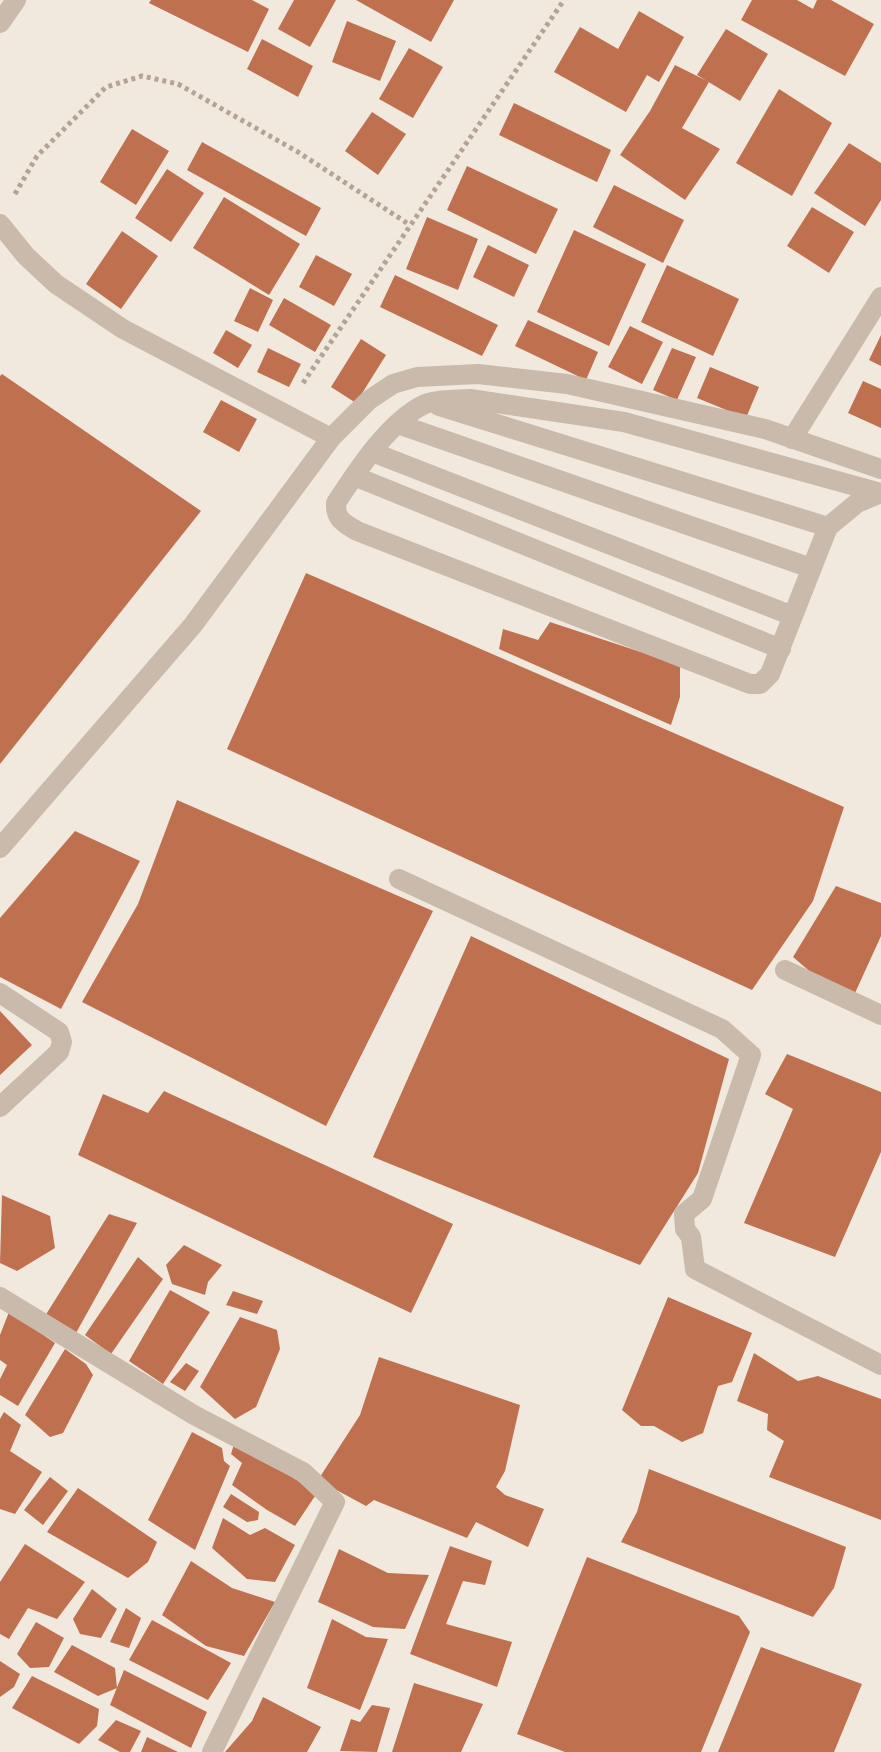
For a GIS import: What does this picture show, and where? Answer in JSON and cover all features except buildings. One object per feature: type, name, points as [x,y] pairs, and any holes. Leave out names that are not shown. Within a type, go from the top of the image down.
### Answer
[{"type":"street","points":[[0,23],[16,0]]},
{"type":"street","points":[[4,215],[26,256],[56,284],[123,329],[331,438]]},
{"type":"street","points":[[792,439],[881,297]]},
{"type":"street","points":[[0,848],[193,625],[331,438],[369,400],[393,384],[417,377],[478,374],[567,384],[765,429],[881,469]]},
{"type":"street","points":[[470,399],[624,422],[881,493],[857,503],[828,527],[770,674],[760,684],[750,684],[357,531],[341,522],[335,513],[336,503],[372,452],[398,424],[428,403],[470,399]]},
{"type":"street","points":[[428,403],[828,527]]},
{"type":"street","points":[[398,424],[811,568]]},
{"type":"street","points":[[372,452],[793,616]]},
{"type":"street","points":[[354,476],[781,649]]},
{"type":"street","points":[[399,879],[722,1029],[751,1055],[702,1199],[684,1214],[695,1269],[881,1365]]},
{"type":"street","points":[[785,970],[881,1015]]},
{"type":"street","points":[[0,993],[59,1032],[62,1042],[59,1052],[0,1107]]},
{"type":"street","points":[[0,1297],[194,1415],[303,1472],[335,1502],[212,1752]]},
{"type":"path","points":[[283,412],[564,0]]},
{"type":"path","points":[[4,215],[37,156],[106,87],[142,76],[178,84],[298,152],[410,225]]}]
